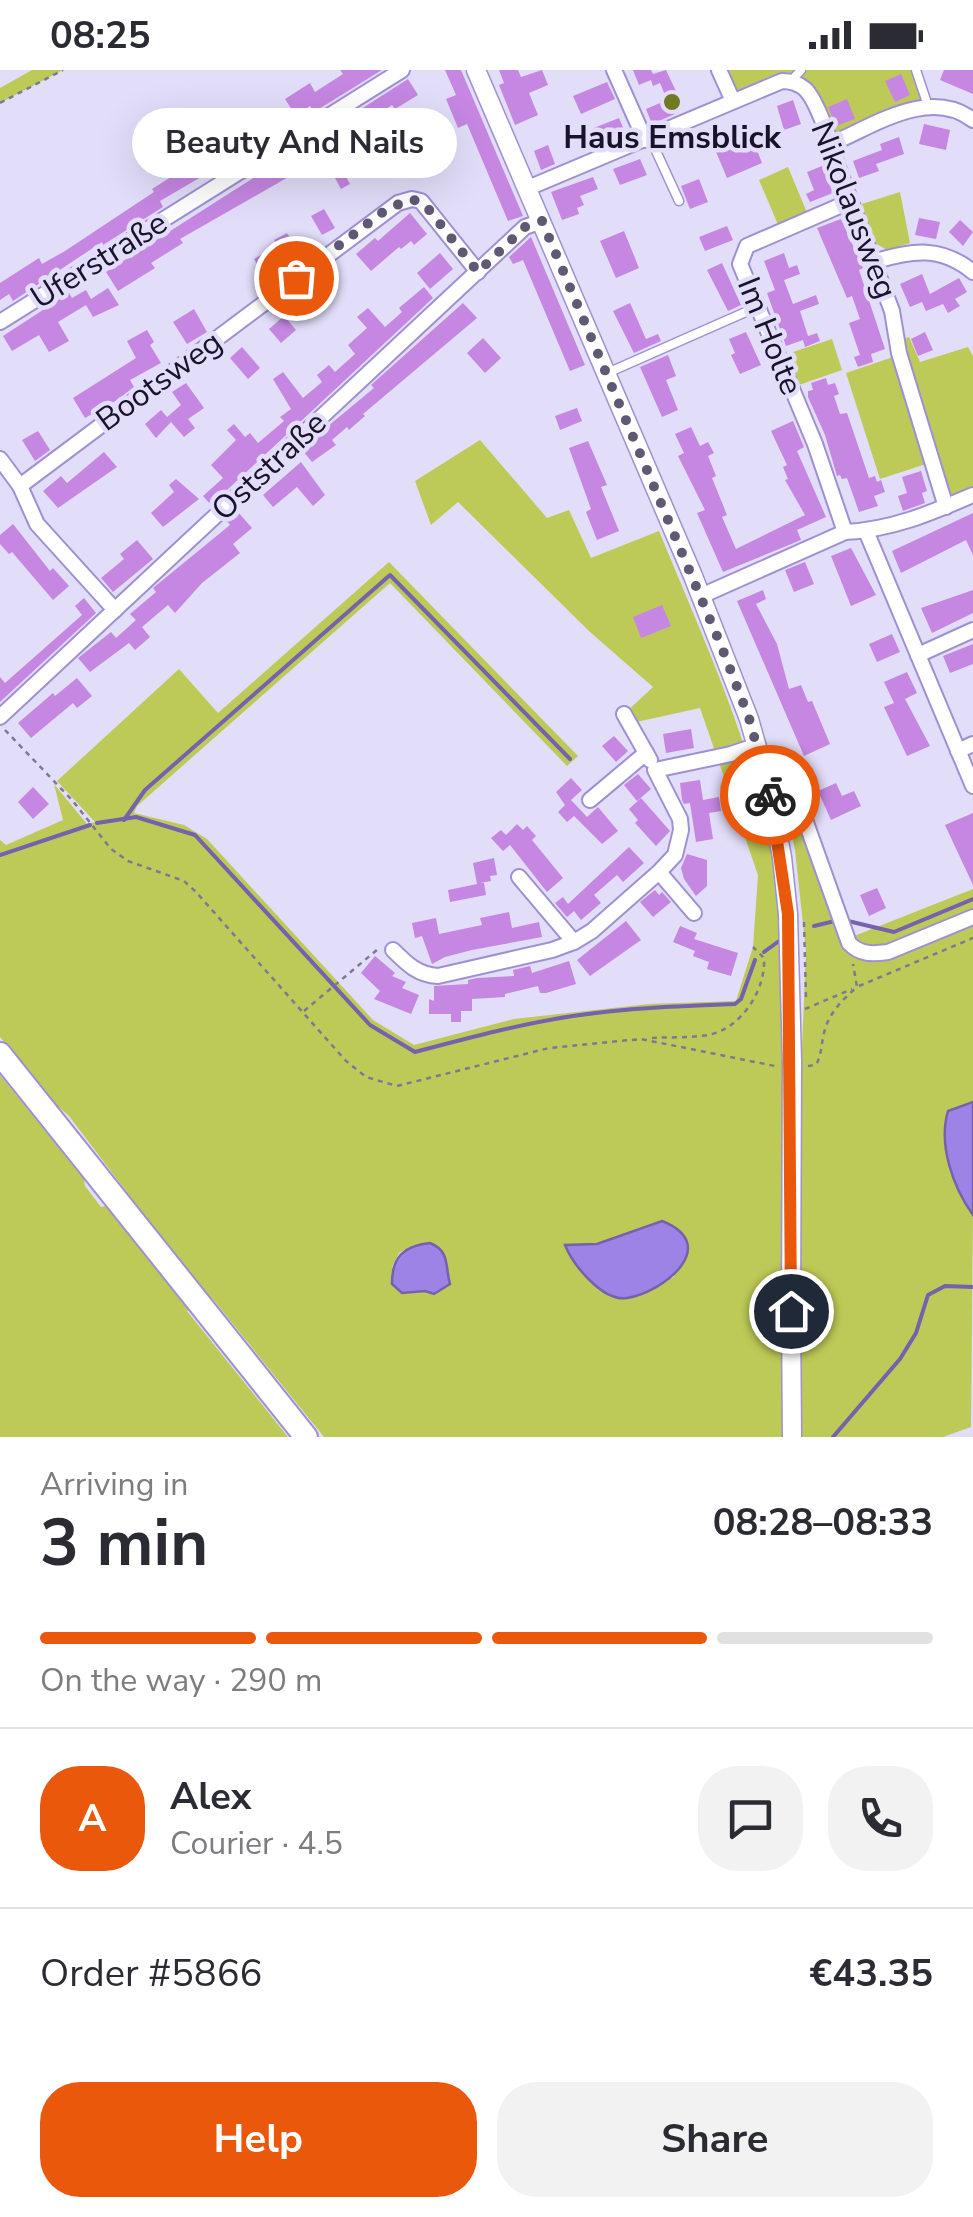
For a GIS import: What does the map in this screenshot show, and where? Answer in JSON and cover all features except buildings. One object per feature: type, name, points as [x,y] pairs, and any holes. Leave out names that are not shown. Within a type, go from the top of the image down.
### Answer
[{"type":"main road","points":[[0,1054],[306,1437]]},
{"type":"street","name":"Uferstraße","points":[[0,322],[402,70]]},
{"type":"street","points":[[476,70],[701,596],[758,745],[773,807],[788,914],[792,1437]]},
{"type":"street","points":[[614,70],[647,139]]},
{"type":"street","points":[[719,70],[732,101]]},
{"type":"street","name":"Nikolausweg","points":[[528,188],[796,76],[808,90],[833,143],[836,162],[876,261],[892,312],[899,353],[946,507]]},
{"type":"street","points":[[833,143],[928,106],[954,109],[973,120]]},
{"type":"street","name":"Bootsweg","points":[[20,486],[398,203],[421,201],[478,272]]},
{"type":"street","name":"Im Holte","points":[[845,532],[815,444],[740,264],[747,246],[851,202]]},
{"type":"street","name":"Oststraße","points":[[0,721],[525,227],[542,221]]},
{"type":"street","points":[[876,261],[924,251],[944,254],[973,272]]},
{"type":"street","points":[[0,458],[20,486],[37,524],[115,610]]},
{"type":"street","points":[[701,596],[845,532],[930,516],[973,495]]},
{"type":"street","points":[[866,531],[918,655],[966,748],[973,786]]},
{"type":"street","points":[[918,655],[973,630]]},
{"type":"street","points":[[392,950],[410,967],[426,976],[438,976],[552,950],[592,931],[660,872],[675,855],[682,830],[680,819],[624,714]]},
{"type":"street","points":[[655,770],[758,745]]},
{"type":"street","points":[[590,800],[646,753]]},
{"type":"street","points":[[773,807],[795,806],[803,814],[850,943],[856,950],[888,952],[973,916]]},
{"type":"street","points":[[660,872],[694,913]]},
{"type":"street","points":[[519,877],[574,942]]},
{"type":"lane","points":[[916,70],[928,106]]},
{"type":"lane","points":[[647,139],[680,201]]},
{"type":"lane","points":[[605,374],[756,307]]},
{"type":"path","points":[[0,103],[63,70]]},
{"type":"path","points":[[0,721],[111,849],[128,861],[165,873],[196,892],[346,1061],[366,1077],[398,1086],[549,1048],[714,1033],[754,1002],[765,965],[764,958],[753,947]]},
{"type":"path","points":[[805,1009],[973,938]]},
{"type":"path","points":[[303,1012],[382,945],[392,950]]},
{"type":"path","points":[[641,1039],[790,1065],[816,1065],[832,1015],[856,987],[852,959],[856,950]]},
{"type":"green space","points":[[32,70],[63,70],[0,103],[0,88]]},
{"type":"green space","points":[[719,70],[916,70],[928,106],[833,143],[808,90],[791,81],[733,101]]},
{"type":"green space","points":[[788,167],[808,215],[779,227],[759,180]]},
{"type":"green space","points":[[900,192],[910,243],[887,250],[875,243],[862,204]]},
{"type":"green space","points":[[909,337],[920,362],[968,347],[973,356],[973,491],[958,498],[946,492],[903,355],[903,339]]},
{"type":"green space","points":[[832,339],[842,370],[796,386],[784,355]]},
{"type":"green space","points":[[893,357],[926,464],[880,479],[846,373]]},
{"type":"green space","points":[[480,440],[547,518],[569,510],[591,558],[659,531],[739,730],[763,812],[780,908],[783,1074],[801,1071],[806,952],[786,804],[795,806],[844,940],[973,889],[973,1102],[954,1108],[960,1195],[973,1215],[971,1427],[943,1437],[324,1437],[212,1298],[187,1311],[288,1437],[0,1437],[0,1075],[84,1179],[101,1207],[132,1199],[69,1116],[47,1097],[0,1037],[0,840],[6,845],[63,820],[54,784],[87,824],[95,822],[57,781],[179,669],[218,713],[389,562],[578,756],[567,766],[390,583],[137,806],[134,813],[184,825],[207,839],[373,1020],[414,1045],[514,1019],[649,1004],[736,1001],[753,947],[758,875],[700,708],[632,723],[624,714],[653,687],[590,632],[458,502],[431,525],[415,481]],"holes":[[[662,1221],[674,1277],[627,1298],[614,1297],[566,1245],[597,1244]],[[414,1245],[448,1278],[450,1284],[435,1294],[392,1267],[399,1253]]]},
{"type":"shaded area","points":[[973,1102],[973,1215],[954,1179],[946,1151],[945,1124],[948,1111]]},
{"type":"shaded area","points":[[662,1221],[679,1231],[687,1242],[687,1254],[681,1266],[657,1287],[627,1298],[618,1298],[599,1288],[582,1272],[565,1245],[597,1244]]},
{"type":"shaded area","points":[[430,1243],[444,1255],[450,1284],[434,1294],[402,1293],[392,1284],[397,1260],[406,1250]]},
{"type":"waterway","points":[[124,820],[145,790],[390,575],[570,759]]},
{"type":"waterway","points":[[97,823],[136,817],[195,835],[370,1025],[415,1052],[573,1016],[735,1004],[741,999],[755,960]]},
{"type":"waterway","points":[[0,855],[90,825]]},
{"type":"waterway","points":[[848,921],[894,932],[973,899]]},
{"type":"waterway","points":[[814,926],[839,920]]},
{"type":"waterway","points":[[764,952],[779,941]]},
{"type":"waterway","points":[[833,1437],[900,1359],[916,1333],[928,1295],[945,1286],[973,1287]]},
{"type":"way so far","points":[[296,278],[387,209],[412,199],[426,206],[478,272],[525,227],[542,221],[722,648],[758,745],[770,795]]},
{"type":"place","name":"Haus Emsblick","points":[[672,102]]},
{"type":"place","name":"Beauty And Nails","points":[[296,278]]},
{"type":"route","points":[[770,795],[788,914],[791,1311]]}]
